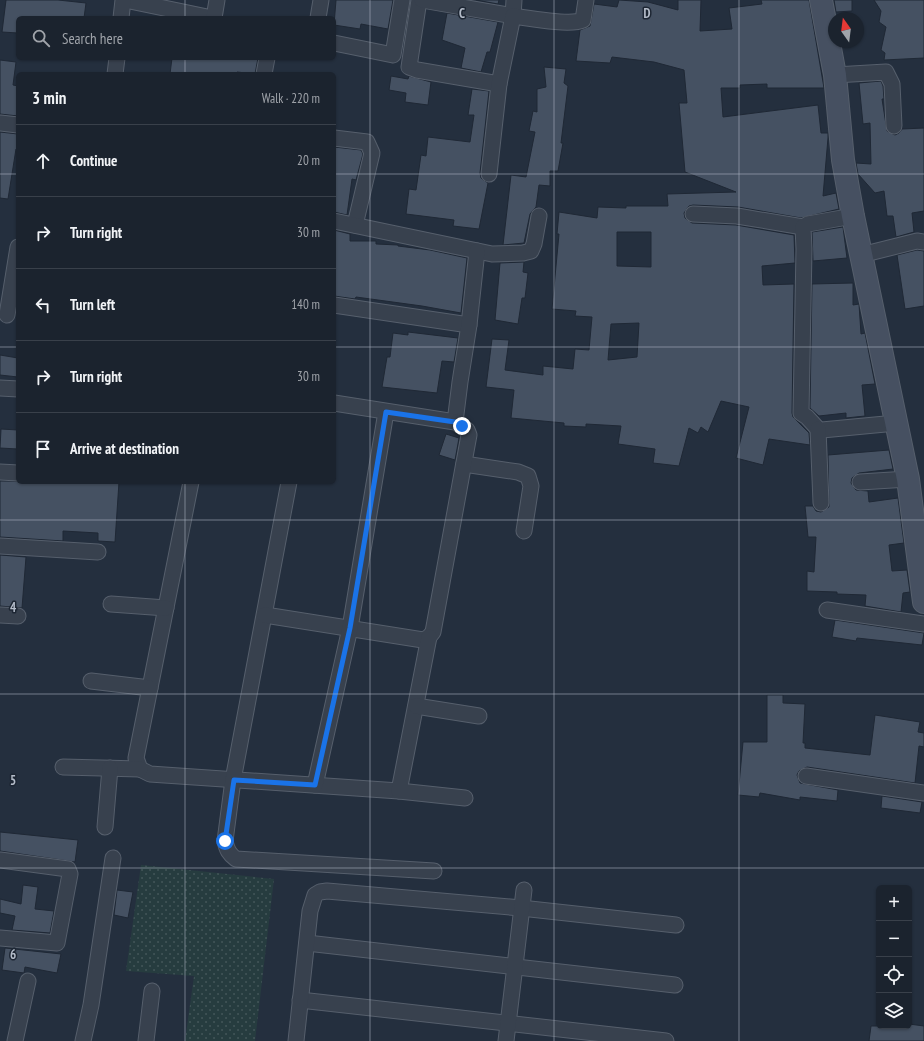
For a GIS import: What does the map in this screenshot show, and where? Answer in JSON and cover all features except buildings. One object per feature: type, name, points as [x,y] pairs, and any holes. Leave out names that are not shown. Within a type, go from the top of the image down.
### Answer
[{"type":"street","points":[[121,16],[124,0],[203,16]]},
{"type":"street","points":[[213,16],[217,0]]},
{"type":"street","points":[[318,16],[321,0]]},
{"type":"street","points":[[336,43],[393,55],[402,0]]},
{"type":"street","points":[[499,84],[417,70],[409,67],[420,0],[513,16],[554,21],[579,22],[583,20],[586,0]]},
{"type":"street","points":[[490,174],[499,84],[513,16],[514,0]]},
{"type":"street","points":[[821,0],[835,75],[843,160],[853,216],[908,479],[924,602]]},
{"type":"street","points":[[115,72],[117,60]]},
{"type":"street","points":[[264,72],[267,60]]},
{"type":"street","points":[[835,75],[886,72],[892,84],[894,126]]},
{"type":"street","points":[[0,123],[16,126]]},
{"type":"street","points":[[336,138],[367,142],[372,153],[355,225]]},
{"type":"street","points":[[692,214],[737,216],[803,227],[808,224],[853,216]]},
{"type":"street","points":[[336,221],[492,254],[523,253],[531,251],[534,244],[539,216]]},
{"type":"street","points":[[803,227],[804,249],[801,413],[818,429],[821,503]]},
{"type":"street","points":[[861,255],[917,242],[924,242]]},
{"type":"street","points":[[455,422],[469,325],[477,251]]},
{"type":"street","points":[[8,315],[16,261]]},
{"type":"street","points":[[336,305],[469,325]]},
{"type":"street","points":[[0,388],[16,389]]},
{"type":"street","points":[[265,615],[423,640],[429,637],[433,632],[469,435],[467,430],[455,422],[336,403]]},
{"type":"street","points":[[315,785],[350,628],[386,412]]},
{"type":"street","points":[[818,429],[896,423]]},
{"type":"street","points":[[464,464],[518,472],[528,476],[531,486],[524,531]]},
{"type":"street","points":[[0,472],[16,473]]},
{"type":"street","points":[[860,482],[908,479]]},
{"type":"street","points":[[140,769],[136,758],[191,484]]},
{"type":"street","points":[[289,484],[234,780],[225,841],[230,854],[236,859],[434,871]]},
{"type":"street","points":[[0,546],[98,552]]},
{"type":"street","points":[[111,604],[166,608]]},
{"type":"street","points":[[828,610],[924,624]]},
{"type":"street","points":[[0,615],[18,616]]},
{"type":"street","points":[[399,791],[429,637]]},
{"type":"street","points":[[91,681],[150,688]]},
{"type":"street","points":[[416,706],[479,716]]},
{"type":"street","points":[[63,767],[140,769],[150,774],[399,791],[465,798]]},
{"type":"street","points":[[105,827],[110,768]]},
{"type":"street","points":[[806,776],[924,793]]},
{"type":"street","points":[[83,1041],[91,1005],[113,858]]},
{"type":"street","points":[[0,860],[68,869],[70,874],[57,943],[0,938]]},
{"type":"street","points":[[506,1041],[524,890]]},
{"type":"street","points":[[296,1041],[310,911],[314,895],[320,892],[327,891],[522,908],[676,925]]},
{"type":"street","points":[[307,943],[515,965],[675,985]]},
{"type":"street","points":[[15,1041],[28,981]]},
{"type":"street","points":[[146,1041],[152,991]]},
{"type":"street","points":[[300,1000],[666,1041]]},
{"type":"green space","points":[[141,865],[274,879],[255,1041],[185,1041],[194,976],[126,971]]},
{"type":"route","points":[[225,841],[234,780],[315,785],[350,628],[386,412],[455,422],[462,426]]}]
